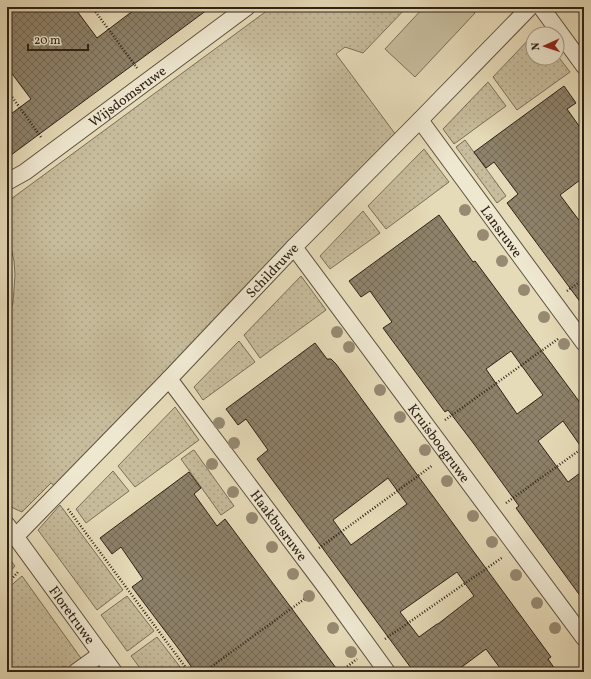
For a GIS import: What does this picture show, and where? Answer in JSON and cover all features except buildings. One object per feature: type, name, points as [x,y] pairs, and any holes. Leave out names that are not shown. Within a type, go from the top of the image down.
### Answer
[{"type":"street","name":"Wijsdomsruwe","points":[[7,182],[25,172],[247,7]]},
{"type":"street","name":"Schildruwe","points":[[11,531],[57,494],[294,247],[530,7]]},
{"type":"street","points":[[541,7],[584,66]]},
{"type":"street","name":"Lansruwe","points":[[420,120],[584,343]]},
{"type":"street","name":"Kruisboogruwe","points":[[294,247],[584,638]]},
{"type":"street","name":"Haakbusruwe","points":[[169,379],[324,585],[387,672]]},
{"type":"street","name":"Floretruwe","points":[[11,531],[114,672]]},
{"type":"street","points":[[76,672],[101,654]]},
{"type":"path","points":[[92,7],[147,81]]},
{"type":"path","points":[[7,90],[52,152]]},
{"type":"path","points":[[7,245],[10,268],[10,305],[7,316]]},
{"type":"path","points":[[430,431],[573,328]]},
{"type":"path","points":[[491,514],[584,447]]},
{"type":"path","points":[[304,559],[447,454]]},
{"type":"path","points":[[57,494],[189,672]]},
{"type":"path","points":[[370,649],[516,547]]},
{"type":"path","points":[[204,672],[324,585]]},
{"type":"shaded area","points":[[272,7],[407,7],[363,53],[345,47],[336,54],[396,135],[56,487],[51,483],[22,512],[13,508],[7,500],[7,325],[13,302],[15,275],[14,261],[7,230],[7,202]]},
{"type":"shaded area","points":[[424,7],[468,7],[475,13],[415,77],[385,49]]},
{"type":"shaded area","points":[[525,43],[525,66],[565,65],[570,72],[517,110],[493,77]]},
{"type":"shaded area","points":[[488,82],[506,106],[454,144],[443,129]]},
{"type":"shaded area","points":[[465,140],[506,196],[497,203],[456,147]]},
{"type":"shaded area","points":[[424,149],[449,182],[386,229],[368,206]]},
{"type":"shaded area","points":[[363,211],[380,233],[330,269],[320,256]]},
{"type":"shaded area","points":[[301,276],[326,310],[260,358],[244,335]]},
{"type":"shaded area","points":[[239,341],[255,362],[203,400],[194,387]]},
{"type":"shaded area","points":[[175,407],[199,440],[135,487],[118,466]]},
{"type":"shaded area","points":[[194,450],[234,506],[221,515],[181,459]]},
{"type":"shaded area","points":[[113,471],[129,491],[86,523],[76,509]]},
{"type":"shaded area","points":[[60,505],[123,590],[97,610],[38,530]]},
{"type":"shaded area","points":[[7,556],[15,566],[7,575]]},
{"type":"shaded area","points":[[22,576],[83,661],[73,669],[63,666],[55,672],[7,672],[7,589]]},
{"type":"shaded area","points":[[127,596],[154,631],[127,651],[101,615]]},
{"type":"shaded area","points":[[157,637],[184,672],[143,672],[131,656]]}]
